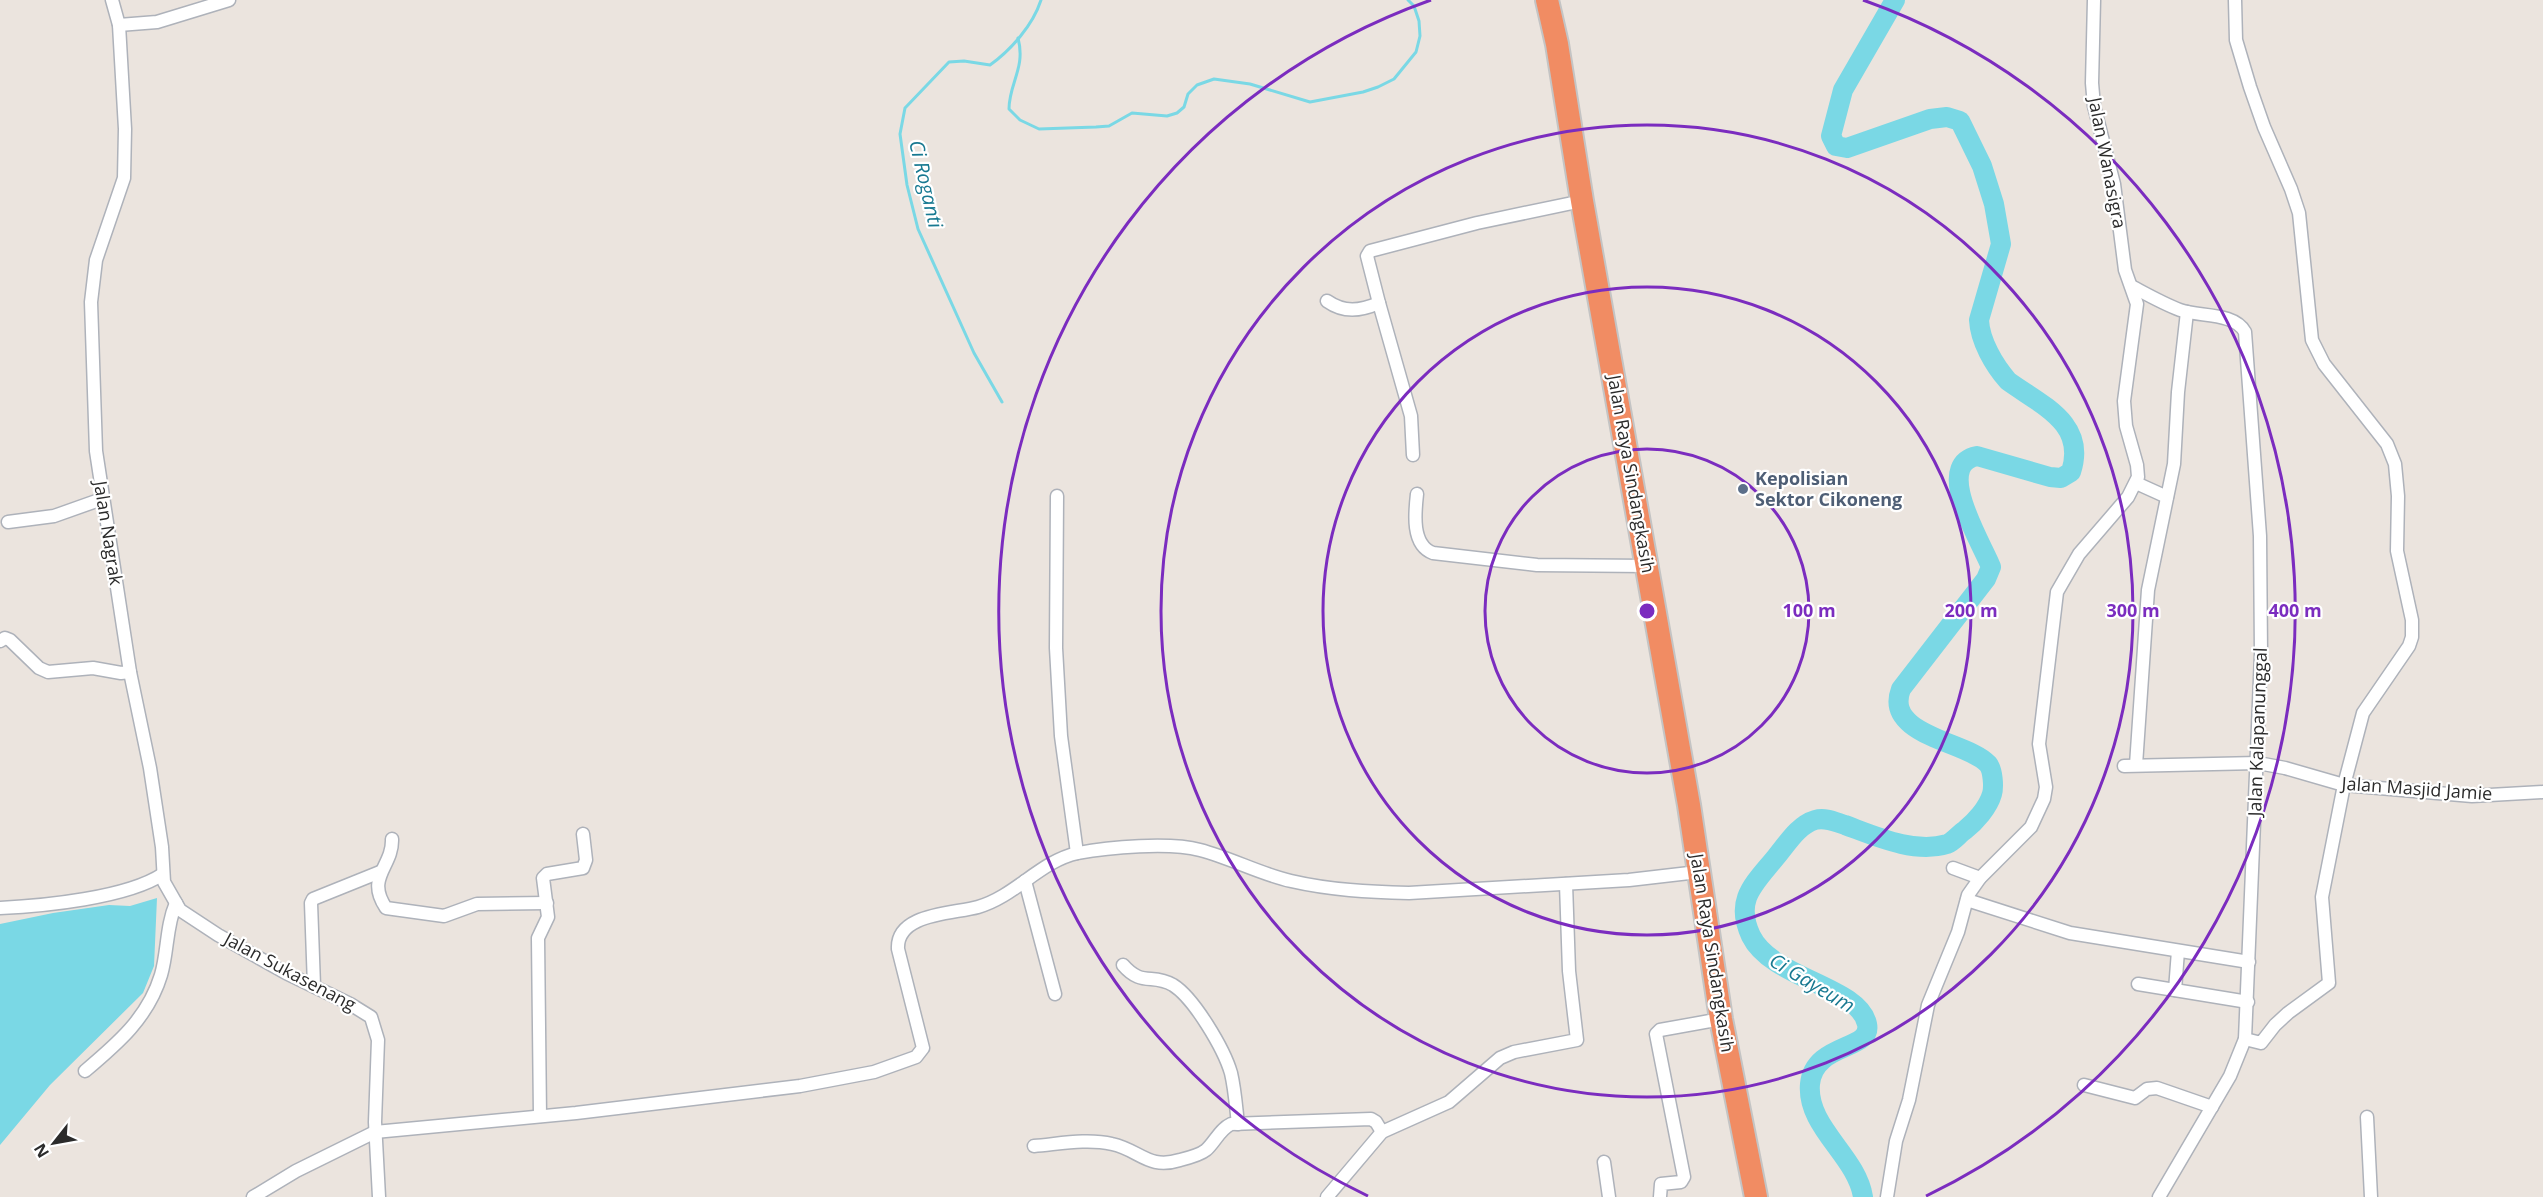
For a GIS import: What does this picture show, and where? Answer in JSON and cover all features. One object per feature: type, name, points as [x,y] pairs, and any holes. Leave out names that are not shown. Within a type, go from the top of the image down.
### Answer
[{"type":"highway","name":"Jalan Raya Sindangkasih","points":[[1547,0],[1567,101],[1582,201],[1689,805],[1721,1019],[1755,1197]]},
{"type":"street","name":"Jalan Nagrak","points":[[112,0],[119,25],[125,129],[124,178],[96,260],[91,302],[96,451],[130,672],[150,768],[162,847],[163,874]]},
{"type":"street","points":[[119,25],[157,22],[229,0]]},
{"type":"street","name":"Jalan Wanasigra","points":[[2094,0],[2093,96],[2100,134],[2114,184],[2125,270],[2137,289],[2137,307],[2124,400],[2130,446],[2139,472],[2138,484]]},
{"type":"street","points":[[2235,0],[2236,40],[2264,128],[2299,213],[2312,340],[2324,364],[2387,444],[2397,478],[2397,551],[2412,620],[2412,637],[2409,646],[2363,713],[2344,785],[2322,897],[2331,980],[2327,986],[2281,1019],[2254,1042]]},
{"type":"street","points":[[1413,456],[1411,416],[1367,256],[1370,251],[1497,218],[1582,201]]},
{"type":"street","name":"Jalan Kalapanunggal","points":[[2137,289],[2187,312],[2232,321],[2242,327],[2247,337],[2260,536],[2261,654],[2258,763],[2247,1002],[2254,1042],[2230,1076],[2159,1197]]},
{"type":"street","points":[[1327,301],[1336,307],[1353,310],[1379,303]]},
{"type":"street","points":[[1887,1197],[1896,1141],[1909,1100],[1928,1005],[1958,932],[1970,891],[2027,831],[2044,799],[2046,787],[2039,744],[2057,592],[2079,554],[2138,484],[2167,497],[2174,464],[2187,312]]},
{"type":"street","points":[[1417,494],[1416,526],[1425,549],[1432,553],[1537,565],[1647,566]]},
{"type":"street","points":[[1057,496],[1058,681],[1065,775],[1077,853]]},
{"type":"street","name":"Jalan Masjid Jamie","points":[[2167,497],[2148,590],[2130,766],[2258,763],[2285,768],[2344,785],[2472,796],[2543,792]]},
{"type":"street","points":[[8,522],[54,516],[102,499]]},
{"type":"street","points":[[0,641],[5,638],[10,640],[39,668],[48,672],[93,668],[121,674],[130,672]]},
{"type":"street","points":[[540,1116],[538,942],[539,934],[547,922],[544,875],[581,869],[585,865],[583,834]]},
{"type":"street","points":[[392,839],[392,850],[380,872],[378,881],[381,899],[386,908],[390,910],[444,916],[477,904],[547,903]]},
{"type":"street","points":[[253,1197],[296,1171],[375,1132],[540,1116],[800,1086],[874,1072],[916,1057],[922,1052],[922,1041],[898,949],[899,935],[914,922],[990,903],[1056,860],[1077,853],[1157,846],[1188,847],[1288,880],[1322,887],[1378,893],[1629,880],[1698,872]]},
{"type":"street","points":[[1953,868],[1980,878]]},
{"type":"street","points":[[314,986],[311,903],[313,899],[380,872]]},
{"type":"street","points":[[0,908],[36,906],[136,888],[163,874]]},
{"type":"street","name":"Jalan Sukasenang","points":[[163,874],[167,890],[180,910],[218,935],[366,1013],[374,1023],[379,1047],[375,1132],[380,1197]]},
{"type":"street","points":[[1025,881],[1055,994]]},
{"type":"street","points":[[1327,1197],[1382,1132],[1449,1102],[1506,1055],[1577,1040],[1569,971],[1566,884]]},
{"type":"street","points":[[1967,900],[2059,930],[2249,962]]},
{"type":"street","points":[[85,1071],[124,1038],[138,1022],[154,993],[161,974],[167,931],[176,903]]},
{"type":"street","points":[[2175,990],[2178,951]]},
{"type":"street","points":[[1123,965],[1136,977],[1165,981],[1174,986],[1189,1001],[1225,1058],[1234,1088],[1238,1124]]},
{"type":"street","points":[[2138,984],[2247,1002]]},
{"type":"street","points":[[1660,1197],[1661,1184],[1681,1182],[1684,1177],[1656,1034],[1660,1030],[1721,1019]]},
{"type":"street","points":[[2084,1085],[2135,1098],[2147,1089],[2157,1088],[2212,1107]]},
{"type":"street","points":[[2367,1117],[2371,1197]]},
{"type":"street","points":[[1034,1146],[1072,1142],[1112,1144],[1138,1154],[1155,1164],[1178,1161],[1205,1151],[1227,1126],[1238,1124],[1371,1119],[1382,1132]]},
{"type":"street","points":[[1604,1162],[1609,1197]]},
{"type":"water","points":[[157,898],[154,966],[143,993],[50,1085],[0,1145],[0,924],[109,905],[130,906]]},
{"type":"waterway","name":"Ci Roganti","points":[[1002,402],[974,353],[918,229],[907,185],[900,134],[905,108],[949,62],[964,61],[990,65],[1020,36],[1033,19],[1041,0]]},
{"type":"waterway","points":[[1018,38],[1019,67],[1009,109],[1020,120],[1039,129],[1109,126],[1132,113],[1167,116],[1177,113],[1184,107],[1188,94],[1197,85],[1214,79],[1250,84],[1310,102],[1378,87],[1394,79],[1416,52],[1420,36],[1419,21],[1414,6],[1408,0]]},
{"type":"waterway","name":"Ci Gayeum","points":[[1863,1197],[1852,1168],[1823,1128],[1816,1114],[1811,1100],[1810,1084],[1814,1070],[1821,1061],[1861,1039],[1866,1033],[1867,1024],[1861,1011],[1848,1000],[1777,963],[1762,951],[1751,936],[1746,923],[1746,902],[1754,884],[1798,830],[1809,822],[1830,820],[1895,842],[1934,847],[1952,842],[1973,823],[1984,809],[1993,787],[1988,764],[1978,756],[1916,728],[1904,717],[1899,705],[1901,689],[1986,579],[1991,567],[1964,507],[1959,474],[1964,462],[1977,456],[2050,477],[2061,478],[2071,472],[2074,455],[2073,440],[2067,428],[2047,407],[2008,381],[1993,360],[1982,336],[1979,320],[2001,244],[1994,204],[1982,166],[1960,121],[1947,117],[1930,119],[1847,148],[1836,146],[1831,136],[1843,90],[1895,0]]},
{"type":"place","name":"Kepolisian Sektor Cikoneng","points":[[1743,489]]}]
